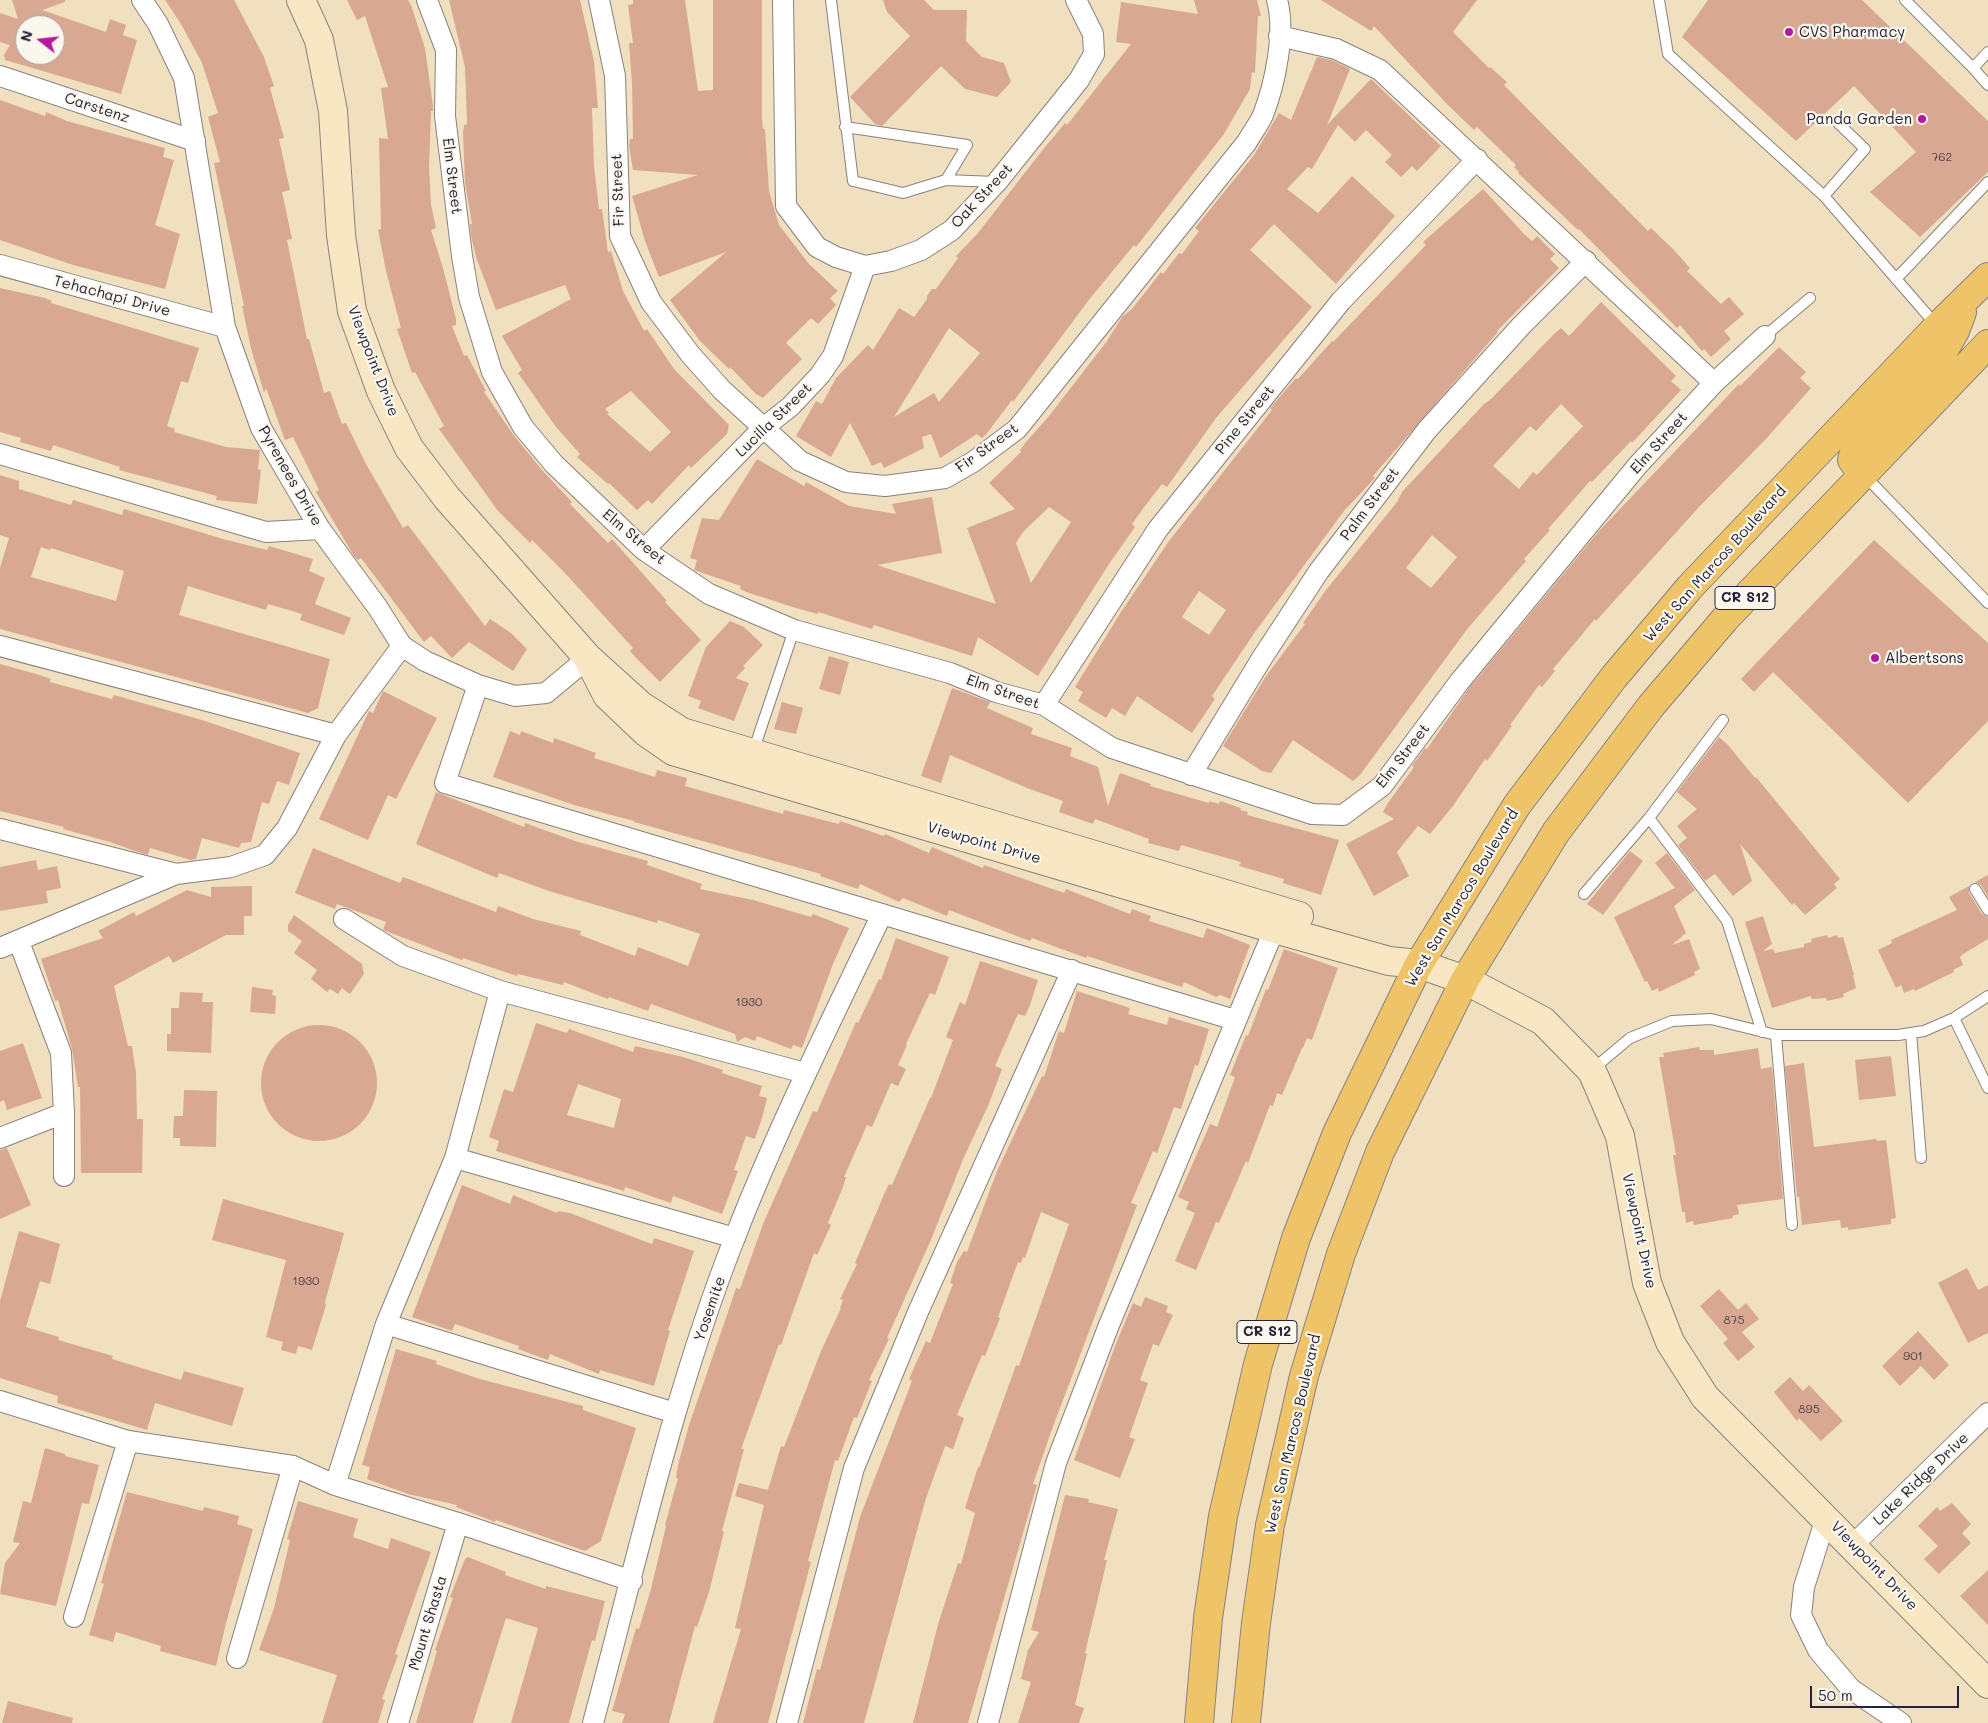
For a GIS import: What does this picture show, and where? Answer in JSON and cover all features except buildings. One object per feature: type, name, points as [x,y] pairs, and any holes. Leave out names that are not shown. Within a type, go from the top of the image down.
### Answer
[{"type":"main road","name":"West San Marcos Boulevard","points":[[1199,1723],[1208,1618],[1223,1516],[1258,1364],[1296,1238],[1337,1133],[1420,964],[1517,806],[1614,677],[1690,587],[1938,326],[1988,277]]},
{"type":"main road","points":[[1863,474],[1852,460],[1855,449],[1940,357],[1955,331],[1966,299]]},
{"type":"main road","name":"West San Marcos Boulevard","points":[[1246,1723],[1256,1623],[1270,1525],[1304,1376],[1341,1254],[1380,1152],[1465,980],[1556,832],[1651,706],[1725,619],[1988,344]]},
{"type":"street","name":"Pyrenees Drive","points":[[142,0],[158,24],[184,78],[225,327],[261,428],[320,529],[378,608],[402,646],[425,661],[478,685],[515,696],[546,693],[588,658]]},
{"type":"street","name":"Viewpoint Drive","points":[[301,0],[320,40],[333,111],[341,235],[352,311],[381,391],[409,448],[446,498],[588,658],[640,705],[682,732],[1278,920]]},
{"type":"street","name":"Elm Street","points":[[427,0],[446,50],[445,116],[468,297],[492,372],[523,427],[554,464],[644,550],[709,594],[794,630],[950,673],[996,692],[1044,705],[1112,748],[1191,776],[1312,814],[1343,815],[1382,786],[1466,673],[1638,465],[1714,383],[1765,336]]},
{"type":"street","name":"Fir Street","points":[[599,0],[614,76],[620,236],[651,302],[690,354],[722,390],[762,429],[800,461],[846,482],[885,486],[945,478],[981,457],[1016,429],[1247,142],[1262,116],[1277,65],[1279,36],[1277,0]]},
{"type":"street","points":[[783,0],[786,206],[817,247],[836,257],[865,266]]},
{"type":"street","name":"Oak Street","points":[[865,266],[921,250],[952,230],[997,182],[1079,80],[1094,54],[1093,34],[1076,0]]},
{"type":"street","points":[[1279,36],[1336,48],[1380,70],[1714,383]]},
{"type":"street","name":"Carstenz","points":[[0,76],[194,140]]},
{"type":"street","name":"Pine Street","points":[[1044,705],[1158,529],[1340,301],[1477,160]]},
{"type":"street","name":"Palm Street","points":[[1191,776],[1262,658],[1320,571],[1427,430],[1521,326],[1586,262]]},
{"type":"street","name":"Tehachapi Drive","points":[[0,265],[225,327]]},
{"type":"street","name":"Lucilla Street","points":[[644,550],[762,429],[791,406],[820,375],[833,356],[865,266]]},
{"type":"street","points":[[0,454],[266,532],[320,529]]},
{"type":"street","points":[[0,646],[336,735]]},
{"type":"street","points":[[0,948],[19,942],[176,874],[231,868],[265,855],[287,828],[336,735],[402,646]]},
{"type":"street","name":"Viewpoint Drive","points":[[588,658],[607,695],[647,733],[674,751],[1278,920],[1392,947],[1420,964],[1465,980],[1543,1021],[1592,1070],[1620,1136],[1647,1283],[1670,1342],[1706,1397],[1988,1684]]},
{"type":"street","points":[[478,685],[445,783],[1235,1020]]},
{"type":"street","points":[[0,828],[176,874]]},
{"type":"street","name":"Yosemite","points":[[593,1723],[675,1413],[735,1238],[806,1073],[882,914]]},
{"type":"street","points":[[344,920],[403,956],[500,991],[806,1073]]},
{"type":"street","points":[[988,1723],[1056,1463],[1108,1325],[1278,920]]},
{"type":"street","points":[[19,942],[61,1053],[64,1113],[64,1176]]},
{"type":"street","points":[[787,1723],[854,1468],[918,1312],[1072,970]]},
{"type":"street","points":[[335,1485],[386,1324],[456,1158],[500,991]]},
{"type":"street","points":[[0,1138],[64,1113]]},
{"type":"street","points":[[456,1158],[735,1238]]},
{"type":"street","points":[[386,1324],[675,1413]]},
{"type":"street","points":[[0,1402],[128,1441],[294,1466],[335,1485],[458,1523],[632,1581]]},
{"type":"street","name":"Lake Ridge Drive","points":[[1853,1545],[1988,1413]]},
{"type":"street","points":[[74,1617],[128,1441]]},
{"type":"street","points":[[237,1658],[294,1466]]},
{"type":"street","points":[[1826,1518],[1804,1587],[1801,1615],[1818,1650],[1851,1689],[1901,1723]]},
{"type":"street","name":"Mount Shasta","points":[[398,1723],[458,1523]]},
{"type":"lane","points":[[831,0],[853,181],[903,193],[946,180],[997,182]]},
{"type":"lane","points":[[1658,0],[1668,54],[1824,196],[1938,326]]},
{"type":"lane","points":[[1905,0],[1988,84]]},
{"type":"lane","points":[[1973,68],[1988,52]]},
{"type":"lane","points":[[1824,196],[1865,149],[1836,122]]},
{"type":"lane","points":[[845,127],[967,145],[946,180]]},
{"type":"lane","points":[[1896,278],[1988,182]]},
{"type":"lane","points":[[1765,336],[1810,298]]},
{"type":"lane","points":[[1863,474],[1988,603]]},
{"type":"lane","points":[[753,753],[794,630]]},
{"type":"lane","points":[[1584,894],[1649,818],[1723,720]]},
{"type":"lane","points":[[1649,818],[1727,921],[1762,1032]]},
{"type":"lane","points":[[1975,889],[1988,910]]},
{"type":"lane","points":[[1592,1070],[1630,1038],[1672,1021],[1712,1019],[1776,1035],[1911,1033],[1924,1031],[1954,1018],[1988,996]]},
{"type":"lane","points":[[1954,1018],[1988,1088]]},
{"type":"lane","points":[[1911,1033],[1921,1158]]},
{"type":"lane","points":[[1776,1035],[1792,1225]]},
{"type":"place","name":"CVS Pharmacy","points":[[1789,32]]},
{"type":"place","name":"Panda Garden","points":[[1922,119]]},
{"type":"place","name":"Albertsons","points":[[1875,658]]}]
